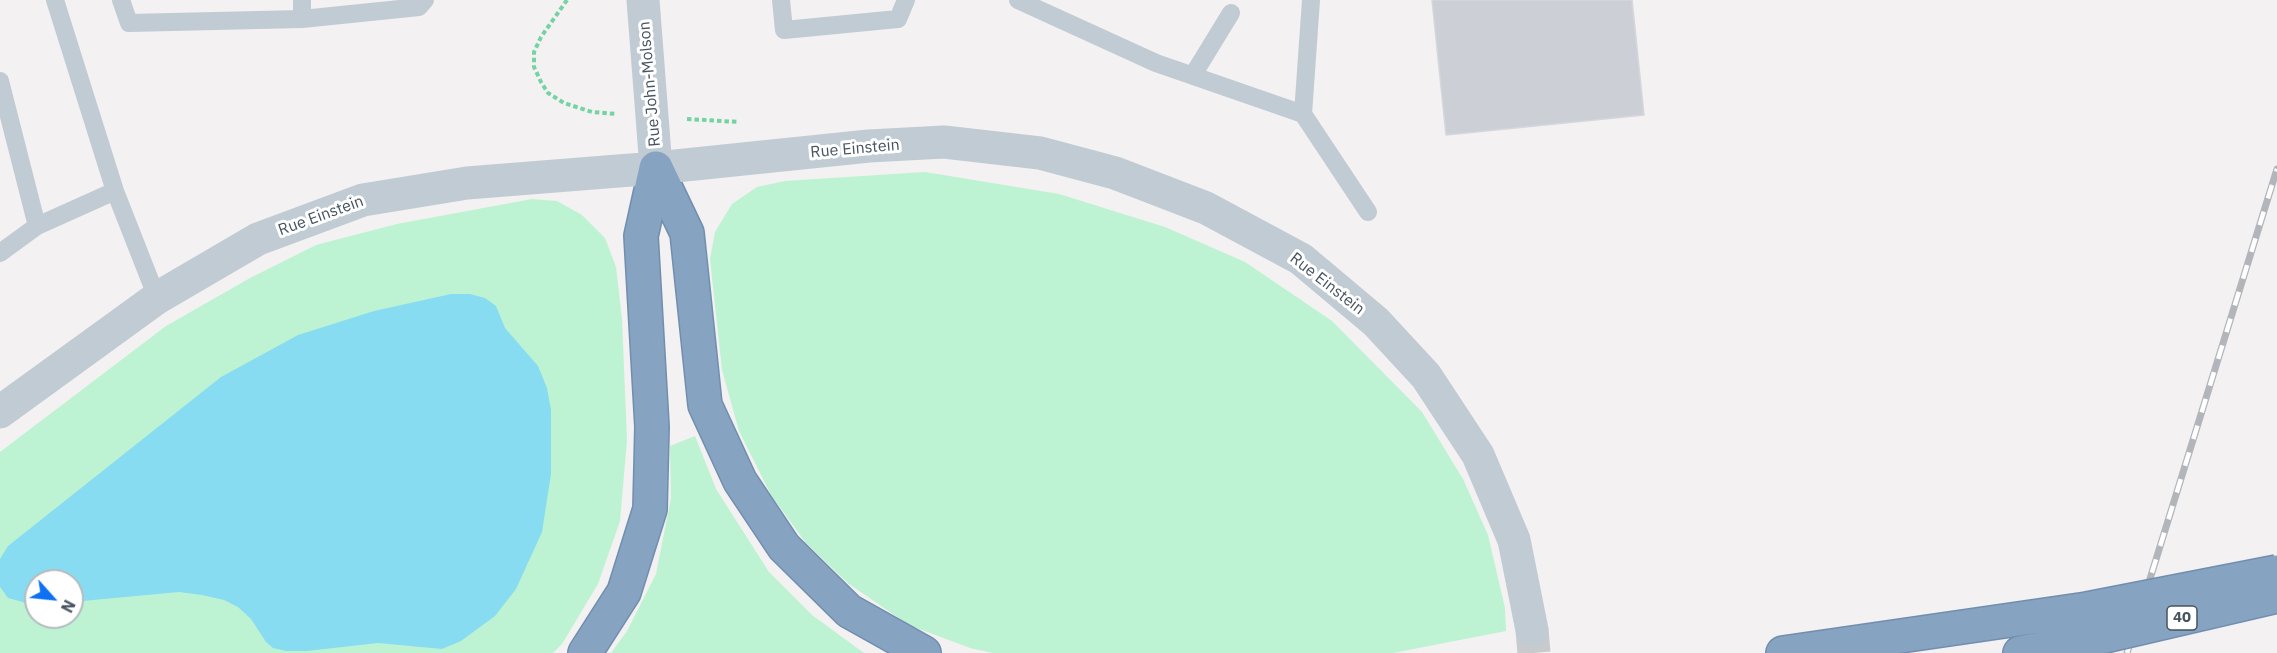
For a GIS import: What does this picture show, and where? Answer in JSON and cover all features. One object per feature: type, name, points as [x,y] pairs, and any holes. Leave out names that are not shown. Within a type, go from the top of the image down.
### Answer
[{"type":"highway","points":[[585,653],[624,592],[650,509],[652,427],[641,236],[656,168]]},
{"type":"highway","points":[[656,168],[687,232],[705,405],[740,481],[784,547],[849,611],[924,653]]},
{"type":"highway","points":[[1783,653],[2087,625],[2277,572]]},
{"type":"highway","name":"40","points":[[2020,653],[2087,625],[2277,596]]},
{"type":"street","name":"Rue John-Molson","points":[[643,0],[656,168]]},
{"type":"street","name":"Rue Einstein","points":[[0,412],[157,298],[258,239],[363,200],[467,183],[656,168],[869,146],[944,142],[1051,156],[1115,173],[1206,208],[1301,259],[1376,322],[1426,376],[1478,455],[1514,540],[1532,630]]},
{"type":"lane","points":[[55,0],[115,191],[157,298]]},
{"type":"lane","points":[[121,0],[129,24],[302,19],[419,7],[425,0]]},
{"type":"lane","points":[[302,0],[302,19]]},
{"type":"lane","points":[[781,0],[784,30],[897,19],[906,0]]},
{"type":"lane","points":[[1018,0],[1156,63],[1304,114]]},
{"type":"lane","points":[[1311,0],[1304,114],[1368,212]]},
{"type":"lane","points":[[1192,75],[1231,13]]},
{"type":"lane","points":[[0,81],[37,226]]},
{"type":"lane","points":[[0,253],[37,226],[115,191]]},
{"type":"path","points":[[567,0],[541,37],[534,52],[534,67],[541,82],[556,99],[601,113]]},
{"type":"path","points":[[718,121],[750,123]]},
{"type":"green space","points":[[925,172],[1059,194],[1165,227],[1245,262],[1332,321],[1422,412],[1463,479],[1488,535],[1505,608],[1506,631],[1393,653],[993,653],[970,648],[909,625],[849,584],[806,543],[771,495],[739,431],[722,370],[710,259],[715,232],[732,204],[757,187],[785,181]]},
{"type":"green space","points":[[532,199],[557,201],[582,215],[605,238],[616,267],[622,319],[627,440],[620,521],[598,584],[562,644],[553,653],[0,653],[0,452],[166,326],[250,278],[316,245],[397,224]]},
{"type":"green space","points":[[695,436],[716,489],[769,572],[812,615],[864,653],[611,653],[627,631],[656,574],[671,498],[670,446]]},
{"type":"water","points":[[451,294],[470,294],[485,298],[496,306],[505,328],[538,366],[547,388],[551,410],[551,474],[542,532],[516,589],[495,616],[461,641],[442,649],[378,643],[307,651],[286,651],[273,648],[266,642],[251,619],[238,607],[224,600],[179,592],[84,601],[84,569],[24,569],[24,602],[8,598],[0,587],[0,559],[8,546],[221,377],[298,335],[374,311]]},
{"type":"building","points":[[1432,0],[1632,0],[1644,115],[1446,135]]},
{"type":"tunnel","points":[[1532,630],[1534,653]]},
{"type":"railway","points":[[2127,653],[2277,169]]}]
